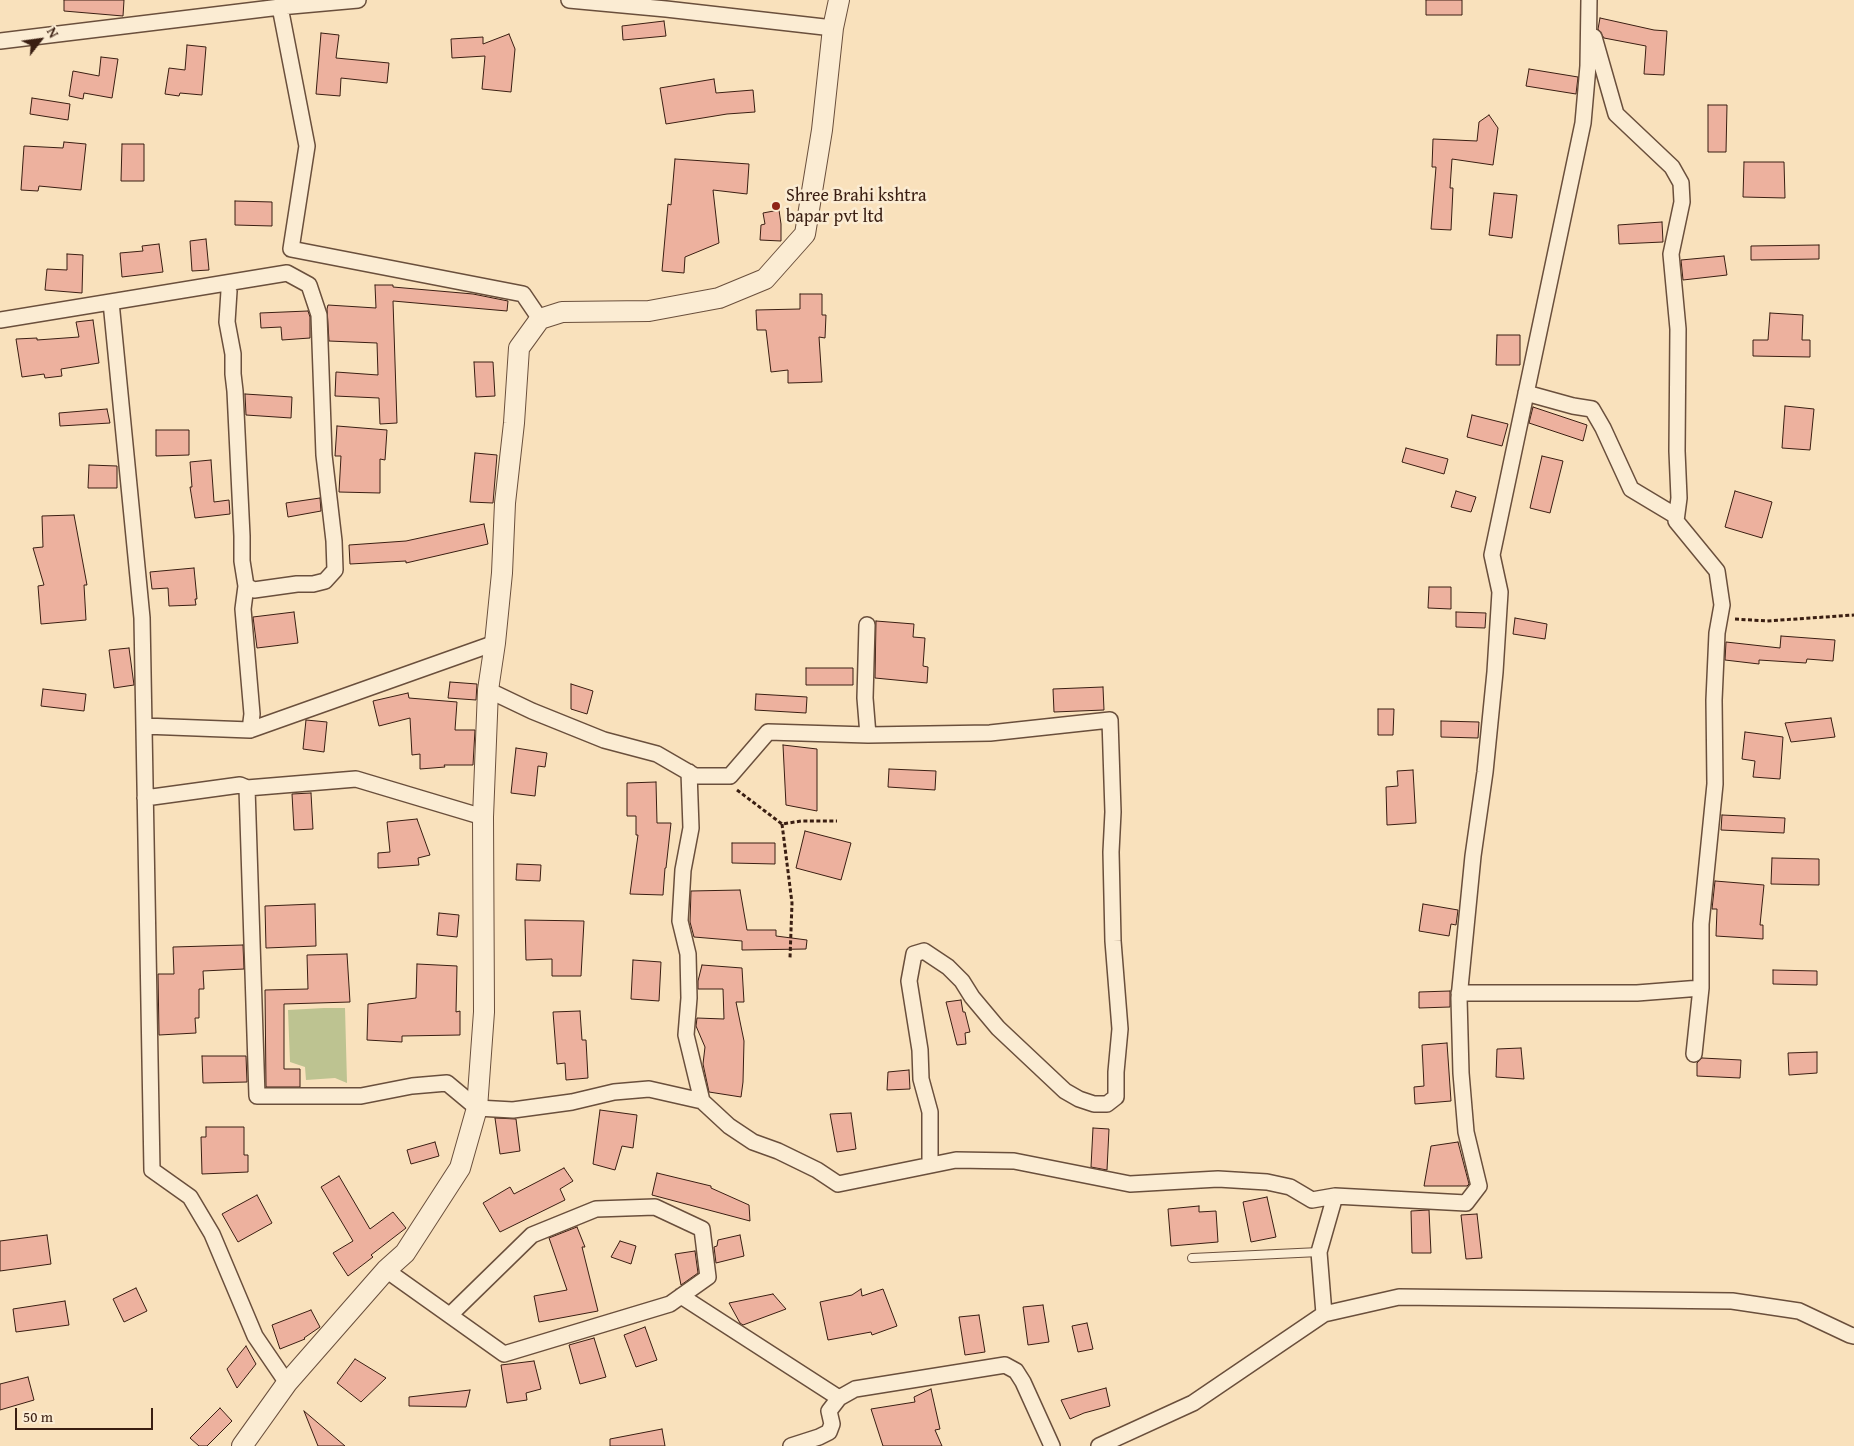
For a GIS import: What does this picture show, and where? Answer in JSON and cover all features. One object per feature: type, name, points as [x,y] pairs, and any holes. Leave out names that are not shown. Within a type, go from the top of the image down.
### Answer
[{"type":"street","points":[[0,41],[280,7],[358,0]]},
{"type":"street","points":[[569,0],[833,28]]},
{"type":"street","points":[[242,1446],[287,1383],[386,1270],[405,1252],[460,1168],[477,1108],[484,1012],[483,817],[488,690],[502,573],[505,504],[514,423],[519,348],[540,319],[562,312],[649,311],[718,298],[765,279],[804,234],[822,130],[833,28],[839,0]]},
{"type":"street","points":[[247,788],[258,1096],[361,1096],[412,1086],[447,1083],[477,1108],[513,1110],[572,1102],[614,1092],[649,1089],[702,1101],[729,1126],[753,1142],[778,1151],[817,1170],[838,1184],[956,1160],[1014,1161],[1130,1184],[1218,1179],[1267,1182],[1290,1187],[1312,1200],[1335,1196],[1466,1202],[1479,1186],[1466,1132],[1461,1073],[1459,993],[1495,672],[1500,592],[1492,555],[1583,123],[1588,66],[1589,3]]},
{"type":"street","points":[[1589,3],[1593,35],[1616,114],[1672,167],[1681,183],[1682,202],[1671,254],[1678,329],[1677,451],[1679,498],[1676,521],[1716,571],[1722,605],[1717,633],[1714,700],[1715,784],[1701,924],[1700,988],[1694,1054]]},
{"type":"street","points":[[280,7],[307,146],[291,249],[523,294],[540,319]]},
{"type":"street","points":[[0,320],[287,273],[309,285],[319,315],[324,455],[334,541],[335,570],[325,581],[313,584],[297,584],[254,590],[246,586]]},
{"type":"street","points":[[229,291],[227,322],[233,354],[232,374],[238,447],[242,561],[246,586],[243,609],[252,714],[250,730]]},
{"type":"street","points":[[111,302],[142,618],[152,1170],[190,1197],[212,1234],[255,1336],[287,1383]]},
{"type":"street","points":[[1526,393],[1573,406],[1592,409],[1603,428],[1631,489],[1676,516]]},
{"type":"street","points":[[867,625],[865,698],[868,735]]},
{"type":"street","points":[[144,726],[250,730],[495,643]]},
{"type":"street","points":[[488,690],[604,740],[658,754],[695,776],[730,776],[768,732],[868,735],[990,733],[1110,720],[1113,812],[1111,852],[1113,941],[1120,1029],[1116,1097],[1107,1104],[1094,1104],[1065,1091],[998,1028],[972,997],[962,981],[948,967],[924,951],[914,954],[909,981],[920,1050],[921,1079],[930,1112],[930,1165]]},
{"type":"street","points":[[689,772],[691,828],[683,870],[680,921],[688,954],[686,1035],[702,1101]]},
{"type":"street","points":[[145,798],[240,785],[247,788],[356,779],[483,817]]},
{"type":"street","points":[[1459,993],[1637,993],[1700,988]]},
{"type":"street","points":[[1324,1314],[1319,1252],[1335,1196]]},
{"type":"street","points":[[386,1270],[504,1354],[670,1304],[708,1277],[702,1229],[655,1207],[596,1209],[532,1235],[450,1315]]},
{"type":"street","points":[[681,1296],[839,1398]]},
{"type":"street","points":[[1099,1446],[1193,1403],[1324,1314],[1399,1298],[1732,1301],[1799,1311],[1854,1336]]},
{"type":"street","points":[[791,1446],[829,1432],[832,1424],[829,1411],[839,1398],[855,1389],[1005,1365],[1016,1371],[1023,1382],[1052,1446]]},
{"type":"lane","points":[[1192,1258],[1319,1252]]},
{"type":"path","points":[[1719,618],[1767,621],[1854,614]]},
{"type":"path","points":[[730,776],[738,792],[782,824],[801,821],[837,821]]},
{"type":"path","points":[[782,824],[792,903],[790,958]]},
{"type":"green space","points":[[345,1008],[347,1083],[335,1078],[306,1080],[305,1067],[290,1062],[288,1010]]},
{"type":"building","points":[[64,0],[124,0],[123,16],[64,11]]},
{"type":"building","points":[[1426,0],[1462,0],[1462,15],[1426,15]]},
{"type":"building","points":[[1600,18],[1667,31],[1664,75],[1644,74],[1646,46],[1604,38],[1598,29]]},
{"type":"building","points":[[664,21],[666,36],[623,40],[622,26]]},
{"type":"building","points":[[321,33],[339,35],[336,58],[389,63],[387,83],[341,78],[340,96],[316,94]]},
{"type":"building","points":[[509,34],[515,49],[511,92],[482,89],[485,56],[452,58],[451,39],[483,37],[483,44]]},
{"type":"building","points":[[187,45],[206,47],[202,95],[180,93],[179,96],[165,94],[169,68],[185,70]]},
{"type":"building","points":[[101,57],[118,59],[112,98],[84,93],[83,99],[69,96],[73,71],[99,76]]},
{"type":"building","points":[[1529,69],[1578,77],[1576,94],[1526,86]]},
{"type":"building","points":[[714,79],[716,93],[753,90],[755,112],[727,114],[666,124],[660,88]]},
{"type":"building","points":[[32,98],[70,104],[68,120],[30,114]]},
{"type":"building","points":[[1708,105],[1727,105],[1726,152],[1708,152]]},
{"type":"building","points":[[1489,115],[1498,128],[1493,165],[1452,159],[1450,188],[1453,188],[1451,230],[1431,229],[1436,167],[1432,167],[1433,139],[1477,141],[1479,122]]},
{"type":"building","points":[[64,142],[86,144],[81,190],[39,186],[38,191],[21,190],[24,146],[63,148]]},
{"type":"building","points":[[122,144],[144,144],[144,181],[121,181]]},
{"type":"building","points":[[675,159],[749,164],[747,194],[713,190],[719,243],[685,257],[684,273],[662,271],[668,204],[671,205]]},
{"type":"building","points":[[1744,162],[1784,162],[1785,198],[1743,197]]},
{"type":"building","points":[[1494,193],[1517,195],[1512,238],[1489,235]]},
{"type":"building","points":[[235,201],[272,202],[272,226],[235,225]]},
{"type":"building","points":[[779,210],[781,241],[760,240],[761,225],[765,224],[763,213]]},
{"type":"building","points":[[1662,222],[1663,242],[1619,244],[1618,225]]},
{"type":"building","points":[[206,239],[209,270],[192,271],[190,241]]},
{"type":"building","points":[[159,244],[163,272],[122,277],[120,253],[143,251],[142,246]]},
{"type":"building","points":[[1819,245],[1819,259],[1751,260],[1751,246]]},
{"type":"building","points":[[67,254],[83,255],[82,293],[45,290],[47,269],[67,270]]},
{"type":"building","points":[[1724,256],[1727,275],[1683,280],[1681,260]]},
{"type":"building","points":[[375,285],[393,285],[393,287],[473,294],[508,301],[507,311],[393,301],[397,423],[380,424],[379,398],[335,396],[336,372],[378,375],[377,343],[329,341],[328,305],[376,308]]},
{"type":"building","points":[[800,294],[822,294],[822,315],[826,315],[825,338],[819,337],[822,382],[788,383],[788,370],[771,372],[766,330],[757,330],[756,310],[800,309]]},
{"type":"building","points":[[308,311],[310,317],[310,338],[282,340],[281,327],[261,328],[260,313]]},
{"type":"building","points":[[1770,313],[1803,315],[1802,340],[1810,340],[1810,357],[1753,356],[1753,340],[1768,340]]},
{"type":"building","points":[[93,320],[99,363],[61,369],[62,376],[45,378],[44,374],[22,377],[16,339],[37,338],[37,340],[79,337],[76,322]]},
{"type":"building","points":[[1497,335],[1520,335],[1520,365],[1496,365]]},
{"type":"building","points":[[474,362],[493,362],[495,396],[476,397]]},
{"type":"building","points":[[245,394],[292,397],[291,418],[246,415]]},
{"type":"building","points":[[1785,406],[1814,409],[1810,450],[1782,448]]},
{"type":"building","points":[[1533,407],[1587,425],[1583,441],[1529,423]]},
{"type":"building","points":[[107,409],[110,423],[60,426],[59,413]]},
{"type":"building","points":[[1472,415],[1508,424],[1502,446],[1467,437]]},
{"type":"building","points":[[337,426],[387,430],[385,460],[380,459],[380,493],[339,492],[341,456],[335,456]]},
{"type":"building","points":[[156,430],[189,430],[189,455],[156,456]]},
{"type":"building","points":[[1406,448],[1448,459],[1444,474],[1402,462]]},
{"type":"building","points":[[475,453],[497,455],[493,503],[470,502]]},
{"type":"building","points":[[1542,456],[1563,461],[1550,513],[1530,508]]},
{"type":"building","points":[[211,460],[214,502],[229,500],[230,514],[195,518],[190,487],[192,487],[190,462]]},
{"type":"building","points":[[89,465],[117,466],[117,488],[88,488]]},
{"type":"building","points":[[1456,491],[1476,497],[1471,512],[1451,507]]},
{"type":"building","points":[[1735,491],[1772,502],[1762,538],[1725,527]]},
{"type":"building","points":[[320,498],[321,511],[288,517],[286,503]]},
{"type":"building","points":[[74,515],[87,585],[84,585],[86,620],[41,624],[38,586],[44,585],[33,548],[43,547],[42,516]]},
{"type":"building","points":[[484,524],[488,544],[406,563],[406,561],[350,564],[349,545],[406,541]]},
{"type":"building","points":[[194,568],[196,605],[169,606],[168,588],[152,589],[150,572]]},
{"type":"building","points":[[1429,587],[1451,587],[1451,609],[1428,608]]},
{"type":"building","points":[[294,612],[298,643],[257,648],[253,617]]},
{"type":"building","points":[[1456,612],[1486,613],[1485,628],[1456,627]]},
{"type":"building","points":[[1515,618],[1547,624],[1545,639],[1513,634]]},
{"type":"building","points":[[876,621],[914,624],[913,637],[925,638],[923,666],[928,667],[927,683],[875,678]]},
{"type":"building","points":[[1781,636],[1835,640],[1833,661],[1807,659],[1806,663],[1759,660],[1759,664],[1725,660],[1726,642],[1780,648]]},
{"type":"building","points":[[129,648],[134,685],[114,688],[109,650]]},
{"type":"building","points":[[806,668],[853,668],[853,685],[806,685]]},
{"type":"building","points":[[450,682],[477,684],[476,700],[448,698]]},
{"type":"building","points":[[571,684],[593,691],[587,714],[571,709]]},
{"type":"building","points":[[1103,687],[1104,710],[1054,712],[1053,689]]},
{"type":"building","points":[[43,689],[86,694],[84,711],[41,706]]},
{"type":"building","points":[[408,693],[409,698],[457,702],[455,730],[475,730],[473,765],[444,765],[445,767],[420,769],[420,754],[412,755],[410,718],[379,726],[373,701]]},
{"type":"building","points":[[756,694],[807,697],[806,713],[755,710]]},
{"type":"building","points":[[1378,709],[1394,709],[1393,735],[1378,735]]},
{"type":"building","points":[[1831,718],[1835,737],[1791,742],[1785,723]]},
{"type":"building","points":[[306,720],[327,722],[324,752],[303,749]]},
{"type":"building","points":[[1441,721],[1479,722],[1478,738],[1441,737]]},
{"type":"building","points":[[1745,732],[1783,737],[1780,779],[1753,777],[1755,761],[1742,759]]},
{"type":"building","points":[[783,745],[817,749],[817,811],[786,805]]},
{"type":"building","points":[[516,748],[547,753],[545,767],[538,766],[535,796],[511,793]]},
{"type":"building","points":[[889,769],[936,771],[935,790],[888,787]]},
{"type":"building","points":[[1413,770],[1416,823],[1387,825],[1386,787],[1398,786],[1397,771]]},
{"type":"building","points":[[656,782],[657,823],[671,823],[663,895],[630,894],[638,835],[636,835],[636,816],[627,816],[627,783]]},
{"type":"building","points":[[311,793],[313,829],[294,830],[292,794]]},
{"type":"building","points":[[1722,815],[1785,818],[1784,833],[1721,830]]},
{"type":"building","points":[[417,819],[430,855],[418,858],[419,865],[378,868],[378,853],[390,852],[387,822]]},
{"type":"building","points":[[805,831],[851,843],[841,880],[796,868]]},
{"type":"building","points":[[732,843],[775,843],[775,864],[732,863]]},
{"type":"building","points":[[1772,858],[1819,859],[1819,885],[1771,884]]},
{"type":"building","points":[[517,864],[541,865],[540,881],[516,880]]},
{"type":"building","points":[[1715,881],[1764,885],[1760,925],[1763,925],[1763,939],[1716,936],[1717,909],[1712,909]]},
{"type":"building","points":[[740,890],[747,930],[776,930],[776,936],[807,940],[806,949],[742,950],[742,941],[694,937],[690,922],[691,891]]},
{"type":"building","points":[[315,904],[316,946],[266,948],[265,906]]},
{"type":"building","points":[[1423,904],[1458,910],[1456,925],[1451,924],[1449,936],[1419,931]]},
{"type":"building","points":[[439,913],[459,915],[457,937],[437,935]]},
{"type":"building","points":[[525,920],[584,921],[581,976],[552,976],[552,959],[526,960]]},
{"type":"building","points":[[243,945],[244,969],[203,971],[204,989],[199,989],[199,1018],[195,1018],[196,1033],[159,1035],[158,974],[174,974],[173,947]]},
{"type":"building","points":[[347,954],[350,1002],[284,1004],[284,1069],[300,1069],[300,1087],[266,1087],[265,990],[308,989],[307,955]]},
{"type":"building","points":[[633,960],[661,962],[659,1001],[631,999]]},
{"type":"building","points":[[417,964],[457,966],[456,1012],[460,1011],[460,1035],[402,1036],[402,1042],[367,1040],[368,1004],[416,998]]},
{"type":"building","points":[[702,965],[742,968],[744,1002],[736,1002],[744,1041],[741,1097],[709,1092],[703,1064],[705,1047],[696,1026],[697,1018],[724,1019],[723,989],[698,989]]},
{"type":"building","points":[[1773,970],[1817,971],[1817,985],[1773,984]]},
{"type":"building","points":[[1450,991],[1450,1007],[1419,1008],[1419,992]]},
{"type":"building","points":[[961,1000],[970,1032],[965,1033],[966,1044],[957,1045],[946,1002]]},
{"type":"building","points":[[580,1011],[582,1040],[586,1040],[588,1078],[566,1080],[565,1063],[557,1064],[553,1012]]},
{"type":"building","points":[[1447,1043],[1451,1101],[1415,1104],[1414,1087],[1424,1086],[1422,1045]]},
{"type":"building","points":[[1521,1048],[1524,1079],[1496,1077],[1497,1049]]},
{"type":"building","points":[[1817,1052],[1817,1073],[1789,1075],[1788,1053]]},
{"type":"building","points":[[202,1056],[246,1056],[247,1082],[203,1083]]},
{"type":"building","points":[[1702,1058],[1741,1060],[1740,1078],[1697,1076],[1697,1063]]},
{"type":"building","points":[[909,1070],[910,1089],[887,1090],[888,1072]]},
{"type":"building","points":[[600,1110],[637,1115],[633,1148],[622,1146],[615,1170],[593,1164]]},
{"type":"building","points":[[851,1113],[856,1149],[837,1152],[830,1114]]},
{"type":"building","points":[[495,1118],[516,1119],[520,1151],[500,1154]]},
{"type":"building","points":[[206,1127],[244,1127],[244,1155],[248,1155],[248,1172],[202,1174],[201,1137],[206,1137]]},
{"type":"building","points":[[1093,1128],[1109,1129],[1107,1170],[1091,1167]]},
{"type":"building","points":[[435,1142],[439,1156],[411,1164],[407,1150]]},
{"type":"building","points":[[1458,1142],[1469,1184],[1467,1186],[1424,1186],[1431,1146]]},
{"type":"building","points":[[564,1168],[573,1181],[560,1189],[565,1200],[500,1232],[483,1203],[510,1187],[514,1194]]},
{"type":"building","points":[[657,1173],[711,1186],[711,1188],[749,1205],[750,1221],[652,1195]]},
{"type":"building","points":[[339,1176],[370,1229],[393,1212],[406,1228],[371,1255],[373,1257],[348,1276],[333,1253],[353,1241],[321,1187]]},
{"type":"building","points":[[257,1195],[272,1223],[238,1242],[222,1214]]},
{"type":"building","points":[[1267,1197],[1276,1237],[1251,1242],[1243,1202]]},
{"type":"building","points":[[1199,1206],[1199,1212],[1216,1211],[1218,1242],[1171,1246],[1168,1209]]},
{"type":"building","points":[[1429,1210],[1431,1253],[1412,1253],[1411,1211]]},
{"type":"building","points":[[1477,1214],[1482,1258],[1466,1259],[1461,1215]]},
{"type":"building","points":[[577,1227],[585,1247],[582,1247],[598,1311],[539,1322],[534,1296],[567,1290],[549,1238]]},
{"type":"building","points":[[47,1235],[51,1264],[0,1271],[0,1241]]},
{"type":"building","points":[[740,1235],[744,1256],[716,1263],[714,1247],[717,1246],[718,1240]]},
{"type":"building","points":[[620,1241],[636,1246],[631,1264],[611,1257]]},
{"type":"building","points":[[695,1251],[698,1273],[681,1285],[675,1254]]},
{"type":"building","points":[[136,1288],[147,1311],[124,1322],[113,1299]]},
{"type":"building","points":[[861,1289],[862,1296],[883,1289],[897,1326],[872,1335],[871,1332],[828,1340],[820,1302],[852,1295]]},
{"type":"building","points":[[773,1294],[786,1309],[743,1325],[729,1303]]},
{"type":"building","points":[[65,1301],[69,1325],[16,1332],[13,1309]]},
{"type":"building","points":[[1043,1305],[1049,1342],[1028,1345],[1023,1307]]},
{"type":"building","points":[[311,1310],[320,1327],[305,1339],[280,1349],[272,1325]]},
{"type":"building","points":[[979,1315],[985,1352],[965,1355],[959,1317]]},
{"type":"building","points":[[1087,1323],[1093,1349],[1078,1352],[1072,1326]]},
{"type":"building","points":[[645,1327],[657,1360],[636,1367],[624,1335]]},
{"type":"building","points":[[594,1338],[606,1377],[580,1384],[569,1345]]},
{"type":"building","points":[[246,1346],[256,1364],[237,1388],[227,1369]]},
{"type":"building","points":[[355,1359],[386,1378],[361,1402],[337,1383]]},
{"type":"building","points":[[534,1361],[541,1389],[526,1393],[527,1400],[507,1403],[501,1365]]},
{"type":"building","points":[[28,1377],[34,1400],[0,1410],[0,1384]]},
{"type":"building","points":[[1106,1388],[1110,1406],[1070,1419],[1061,1400]]},
{"type":"building","points":[[931,1389],[940,1429],[935,1430],[942,1446],[883,1446],[871,1409],[915,1402],[914,1397]]},
{"type":"building","points":[[470,1390],[466,1407],[409,1406],[409,1397]]},
{"type":"building","points":[[220,1408],[232,1421],[207,1446],[199,1446],[190,1438]]},
{"type":"building","points":[[304,1411],[345,1446],[318,1446]]},
{"type":"building","points":[[662,1429],[665,1446],[610,1446],[610,1439]]},
{"type":"place","name":"Shree Brahi kshtra bapar pvt ltd","points":[[776,206]]}]
